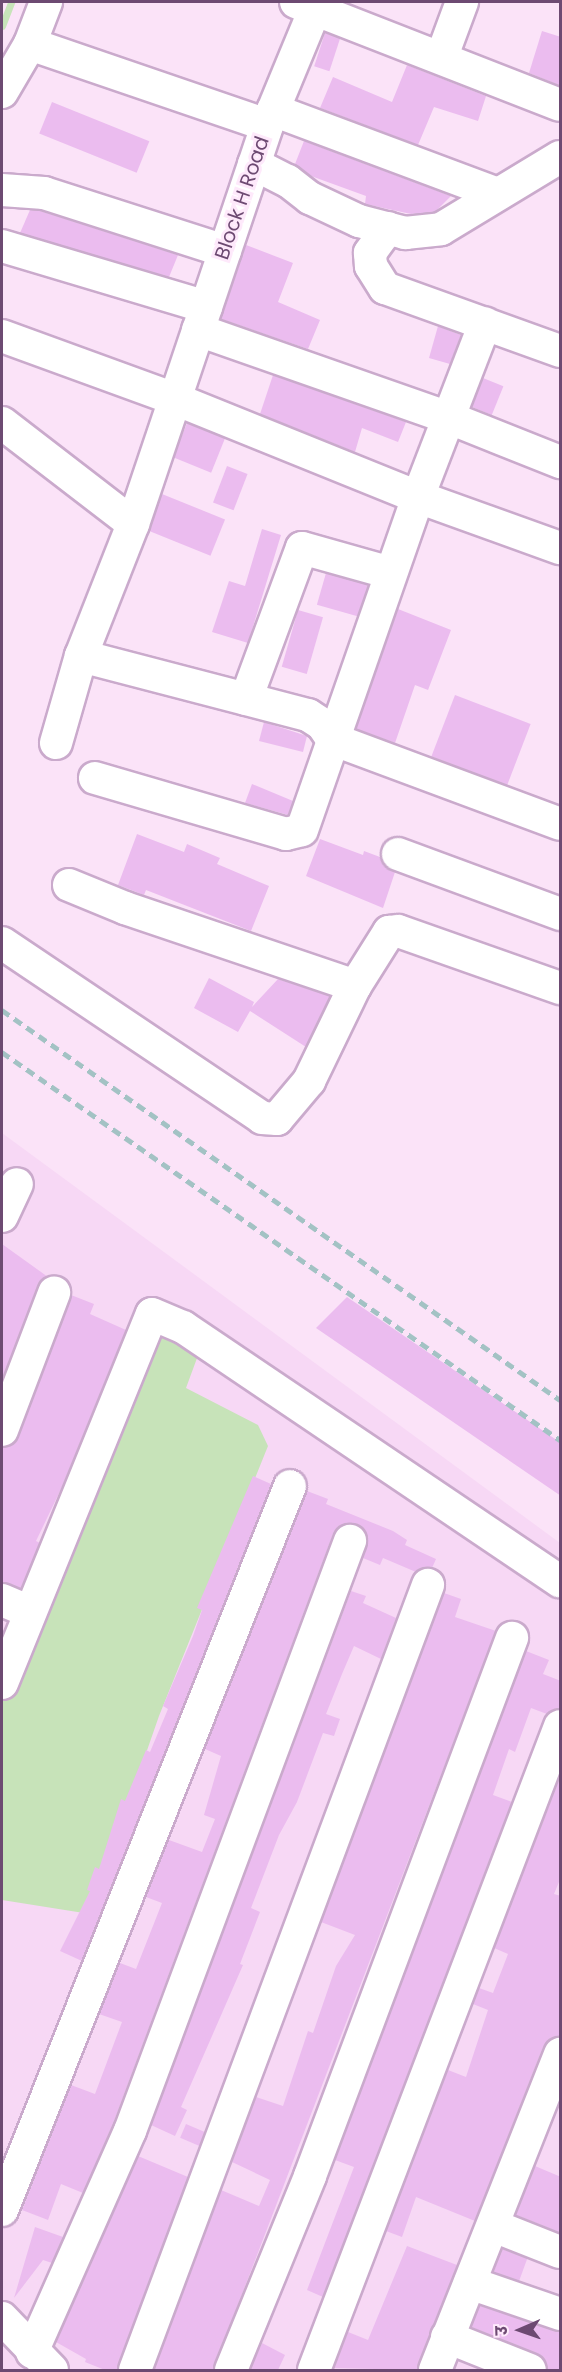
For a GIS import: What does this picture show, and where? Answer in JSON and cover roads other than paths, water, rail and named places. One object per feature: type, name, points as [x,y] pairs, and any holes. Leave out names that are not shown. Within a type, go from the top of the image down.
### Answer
[{"type":"street","points":[[2,92],[30,44],[46,2]]},
{"type":"street","points":[[442,56],[462,2]]},
{"type":"street","points":[[310,4],[561,105]]},
{"type":"street","name":"Block H Road","points":[[56,742],[81,656],[133,524],[310,4]]},
{"type":"street","points":[[30,44],[270,118],[498,194]]},
{"type":"street","points":[[254,164],[288,181],[310,198],[360,221],[405,233],[441,229],[561,157]]},
{"type":"street","points":[[2,190],[45,193],[225,251]]},
{"type":"street","points":[[388,228],[370,253],[371,266],[385,288],[561,351]]},
{"type":"street","points":[[2,246],[202,318],[561,462]]},
{"type":"street","points":[[95,778],[292,835],[306,825],[332,739],[418,497],[485,322]]},
{"type":"street","points":[[2,336],[175,399],[418,497],[561,548]]},
{"type":"street","points":[[2,423],[133,524]]},
{"type":"street","points":[[246,699],[302,548],[391,573]]},
{"type":"street","points":[[81,656],[308,715],[322,724],[332,739],[561,824]]},
{"type":"street","points":[[398,854],[561,914]]},
{"type":"street","points":[[69,885],[125,908],[355,986]]},
{"type":"street","points":[[2,943],[262,1118],[277,1119],[309,1081],[355,986],[386,934],[395,930],[561,988]]},
{"type":"street","points":[[2,1216],[17,1184]]},
{"type":"street","points":[[2,1430],[54,1293]]},
{"type":"street","points":[[2,1683],[152,1314],[183,1327],[561,1581]]},
{"type":"street","points":[[2,2210],[290,1486]]},
{"type":"street","points":[[2,2318],[44,2365],[350,1541]]},
{"type":"street","points":[[135,2370],[428,1585]]},
{"type":"street","points":[[2,1600],[30,1612]]},
{"type":"street","points":[[231,2370],[310,2176],[512,1638]]},
{"type":"street","points":[[315,2370],[561,1726]]},
{"type":"street","points":[[435,2370],[494,2226],[550,2111],[561,2054]]},
{"type":"street","points":[[494,2226],[561,2252]]},
{"type":"street","points":[[470,2283],[561,2314]]},
{"type":"street","points":[[447,2337],[530,2370]]},
{"type":"waterway","points":[[2,26],[11,2]]},
{"type":"railway","points":[[2,1010],[560,1400]]},
{"type":"railway","points":[[2,1052],[560,1440]]}]
